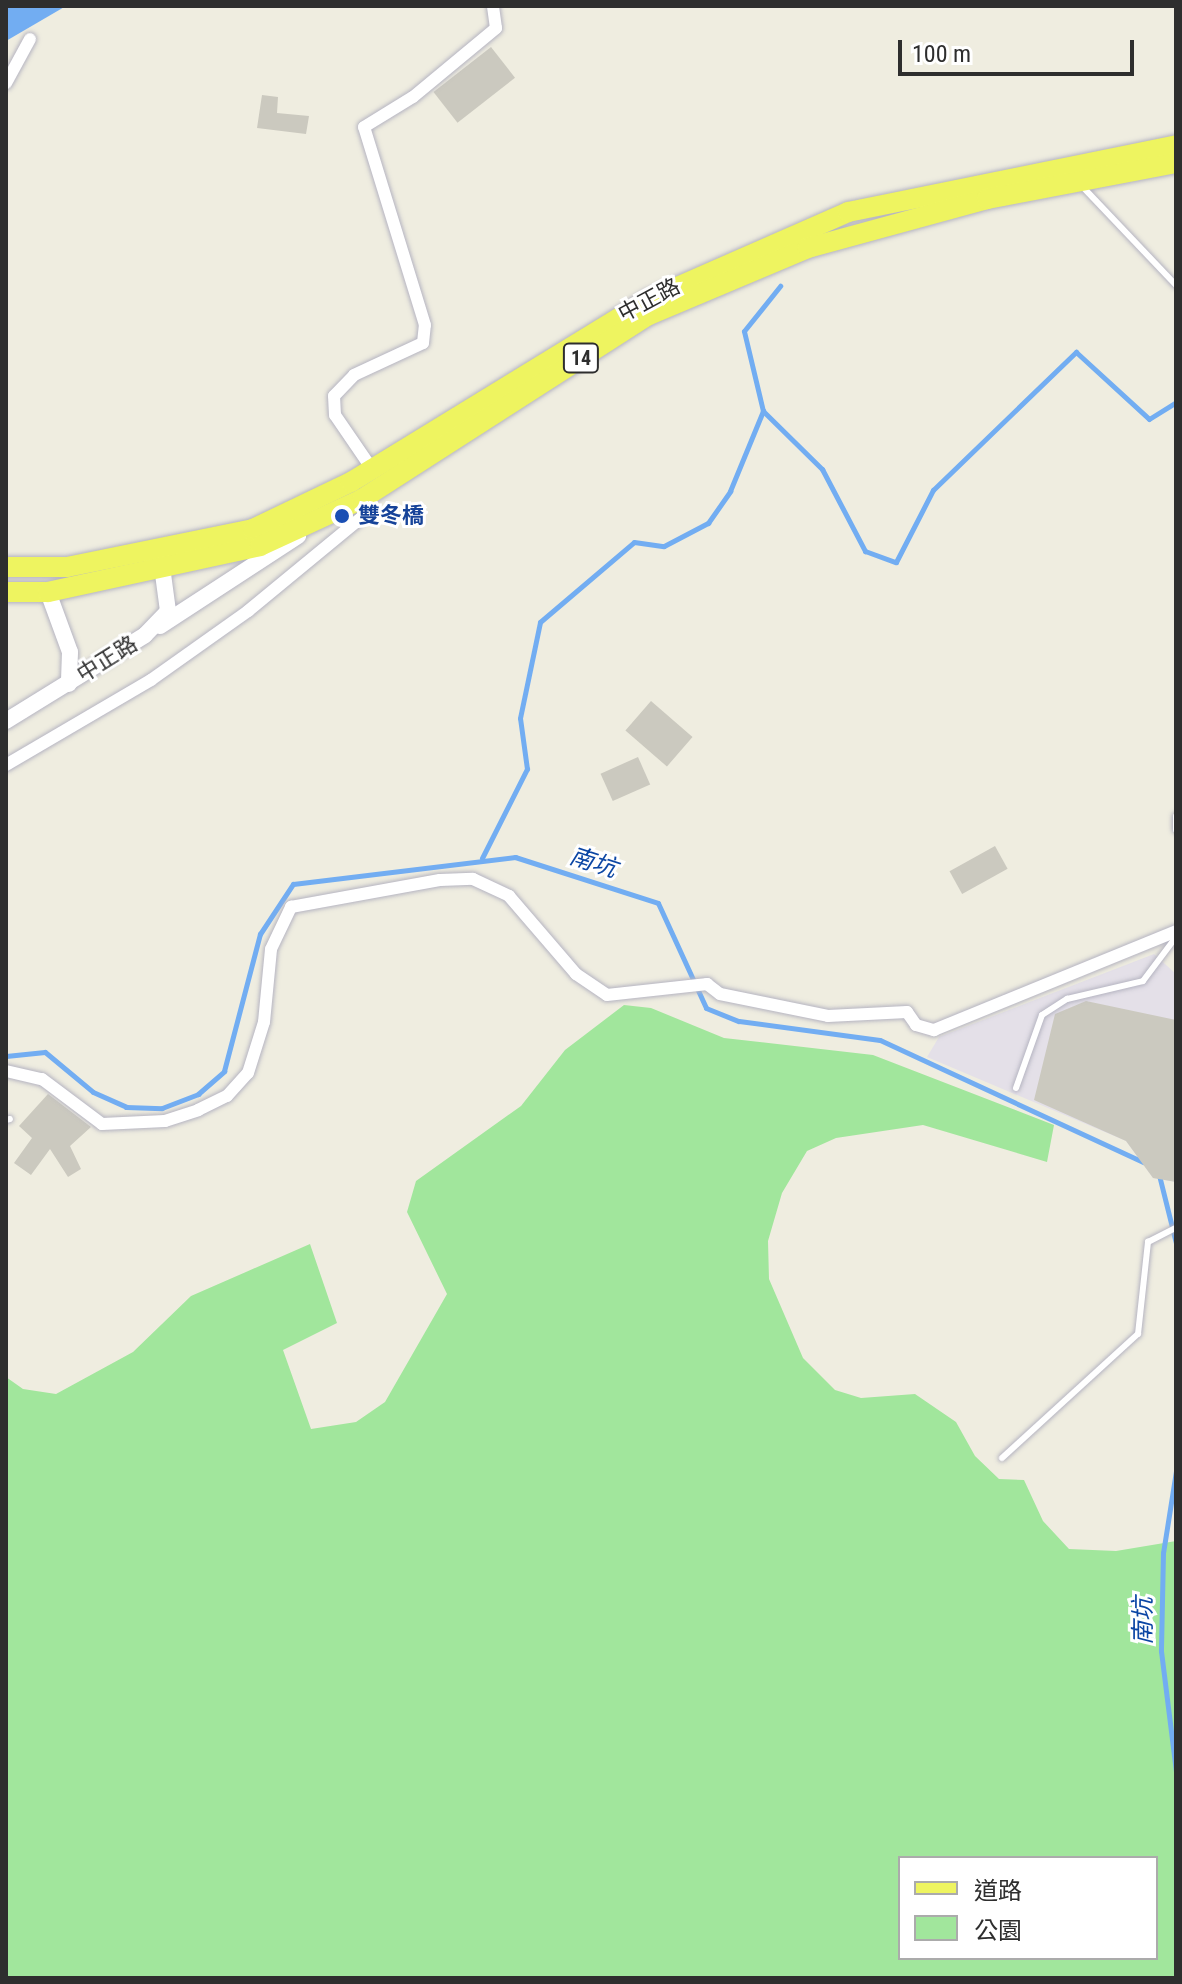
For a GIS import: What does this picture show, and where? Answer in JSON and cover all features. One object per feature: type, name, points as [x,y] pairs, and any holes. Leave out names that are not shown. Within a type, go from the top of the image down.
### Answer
[{"type":"main road","name":"中正路","points":[[6,567],[67,567],[253,529],[372,469],[591,331],[768,244],[848,212],[962,183],[1176,145]]},
{"type":"main road","name":"中正路","points":[[6,592],[48,592],[163,571],[260,546],[362,499],[647,316],[856,232],[1176,163]]},
{"type":"street","points":[[372,469],[335,415],[334,396],[354,375],[423,343],[425,325],[364,127],[413,97],[496,28],[493,6]]},
{"type":"street","points":[[6,83],[30,39]]},
{"type":"street","points":[[6,765],[151,680],[248,611],[367,513],[362,499]]},
{"type":"street","points":[[145,635],[327,517]]},
{"type":"street","name":"中正路","points":[[6,721],[145,635],[168,611],[160,550]]},
{"type":"street","points":[[48,592],[70,652],[69,684]]},
{"type":"street","points":[[6,1071],[42,1079],[102,1124],[165,1121],[198,1110],[227,1096],[248,1073],[264,1022],[271,949],[291,907],[440,880],[473,879],[509,896],[576,974],[607,995],[686,989],[707,984],[720,994],[828,1016],[907,1012],[916,1025],[934,1030],[1176,934]]},
{"type":"lane","points":[[1078,182],[1176,285]]},
{"type":"lane","points":[[1176,816],[1176,830]]},
{"type":"lane","points":[[1016,1088],[1042,1015],[1067,999],[1143,981],[1176,934]]},
{"type":"lane","points":[[1002,1458],[1138,1334],[1148,1242],[1176,1228]]},
{"type":"shaded area","points":[[1154,954],[1176,974],[1176,1182],[1153,1178],[1126,1141],[927,1057],[939,1037]]},
{"type":"green space","points":[[624,1005],[651,1008],[724,1038],[873,1055],[1054,1125],[1047,1162],[923,1125],[836,1138],[807,1151],[782,1193],[768,1241],[769,1279],[803,1358],[835,1390],[861,1398],[915,1394],[956,1422],[975,1456],[999,1479],[1024,1480],[1043,1521],[1069,1549],[1116,1551],[1176,1541],[1176,1978],[6,1978],[6,1377],[23,1389],[56,1394],[133,1352],[191,1296],[310,1244],[337,1323],[283,1350],[311,1429],[356,1422],[385,1402],[447,1294],[407,1212],[416,1181],[521,1106],[565,1050]]},
{"type":"water","points":[[6,6],[66,6],[6,41]]},
{"type":"building","points":[[491,47],[515,78],[457,123],[433,92]]},
{"type":"building","points":[[262,95],[278,97],[277,113],[309,116],[306,134],[257,128]]},
{"type":"building","points":[[651,701],[693,737],[667,767],[625,730]]},
{"type":"building","points":[[638,757],[650,784],[613,801],[601,774]]},
{"type":"building","points":[[995,846],[1008,869],[962,894],[950,871]]},
{"type":"building","points":[[1086,1001],[1176,1020],[1176,1182],[1153,1178],[1126,1141],[1034,1100],[1055,1014]]},
{"type":"building","points":[[48,1094],[91,1127],[70,1146],[81,1169],[68,1177],[50,1149],[31,1175],[14,1163],[32,1138],[19,1126]]},
{"type":"waterway","points":[[763,411],[744,331],[780,286]]},
{"type":"waterway","points":[[482,858],[527,769],[520,718],[540,622],[634,542],[664,546],[708,523],[730,491],[763,411],[822,469],[865,551],[896,562],[933,490],[1076,352],[1149,419],[1176,402]]},
{"type":"waterway","name":"南坑","points":[[6,1056],[45,1052],[93,1092],[126,1107],[162,1108],[198,1094],[224,1071],[260,934],[293,884],[515,857],[658,903],[706,1008],[739,1021],[880,1040],[1143,1162]]},
{"type":"waterway","name":"南坑","points":[[1159,1175],[1176,1243]]},
{"type":"waterway","name":"南坑","points":[[1176,1471],[1163,1553],[1161,1651],[1176,1771]]},
{"type":"place","name":"雙冬橋","points":[[342,516]]}]
